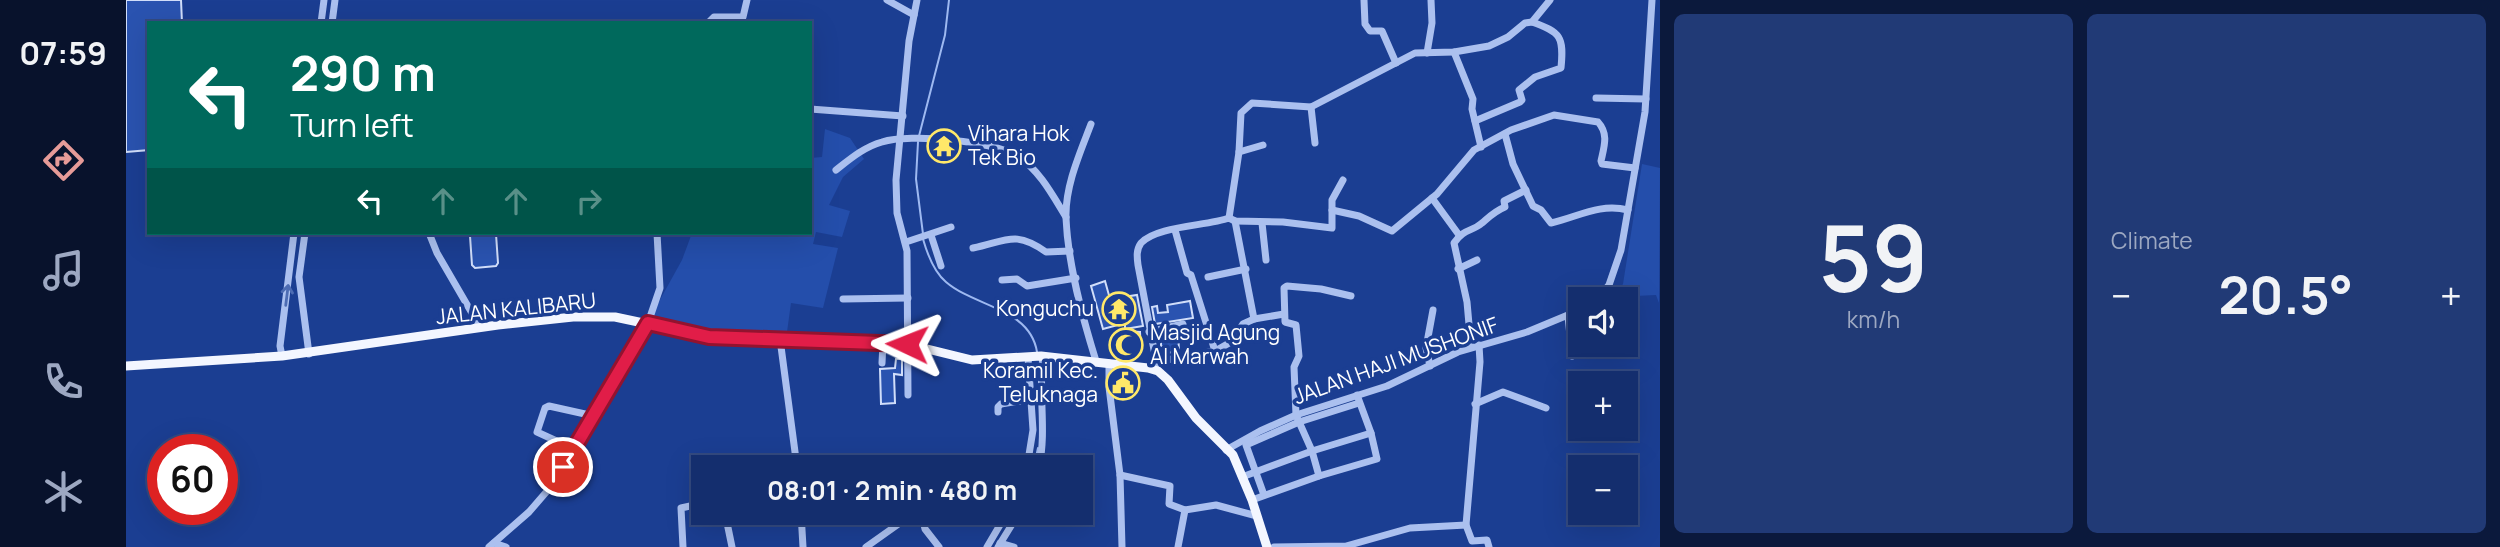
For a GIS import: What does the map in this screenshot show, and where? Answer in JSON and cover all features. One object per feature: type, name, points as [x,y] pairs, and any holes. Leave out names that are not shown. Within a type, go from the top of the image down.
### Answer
[{"type":"main road","name":"JALAN KALIBARU","points":[[126,366],[309,354],[480,327],[573,317],[615,317],[709,337],[907,344],[972,360],[1036,357],[1157,367]]},
{"type":"main road","points":[[1157,367],[1233,455],[1258,516],[1267,547]]},
{"type":"street","points":[[321,21],[324,0]]},
{"type":"street","points":[[332,21],[335,0]]},
{"type":"street","points":[[710,21],[714,17],[744,17],[747,0]]},
{"type":"street","points":[[887,0],[914,15]]},
{"type":"street","points":[[908,394],[906,242],[895,197],[909,41],[918,0]]},
{"type":"street","points":[[1364,0],[1365,24],[1370,31],[1382,32],[1396,63]]},
{"type":"street","points":[[1427,52],[1432,23],[1431,0]]},
{"type":"street","points":[[1532,22],[1550,0]]},
{"type":"street","points":[[1607,287],[1616,268],[1628,210],[1646,99],[1652,0]]},
{"type":"street","points":[[1254,318],[1246,269],[1232,220],[1241,113],[1246,106],[1252,103],[1311,107],[1415,53],[1454,52],[1489,46],[1508,37],[1525,23],[1532,22],[1554,30],[1560,37],[1563,50],[1561,68],[1528,81],[1519,90],[1522,100],[1520,102],[1475,121]]},
{"type":"street","points":[[1454,52],[1473,99],[1481,147]]},
{"type":"street","points":[[1596,98],[1646,99]]},
{"type":"street","points":[[1311,107],[1315,143]]},
{"type":"street","points":[[812,109],[903,116]]},
{"type":"street","points":[[1332,210],[1359,216],[1392,230],[1432,198],[1466,157],[1505,134],[1554,115],[1598,122],[1604,128],[1602,164],[1635,168]]},
{"type":"street","points":[[1091,124],[1075,166],[1066,217],[1070,251],[1096,361]]},
{"type":"street","points":[[1505,134],[1514,164],[1533,206],[1541,210],[1551,223],[1581,211],[1617,207],[1628,210]]},
{"type":"street","points":[[836,170],[862,150],[879,143],[902,139],[950,140],[1002,149],[1018,156],[1042,180],[1066,217]]},
{"type":"street","points":[[1239,152],[1263,145]]},
{"type":"street","points":[[1284,314],[1254,318],[1239,326],[1237,336],[1215,351],[1157,367],[1137,251],[1145,240],[1175,230],[1232,220],[1283,222],[1332,229],[1335,192],[1343,180]]},
{"type":"street","points":[[1489,547],[1487,540],[1472,541],[1466,525],[1480,362],[1453,245],[1459,235],[1505,207],[1504,201],[1526,190]]},
{"type":"street","points":[[1432,198],[1459,235]]},
{"type":"street","points":[[1262,223],[1266,260]]},
{"type":"street","points":[[906,242],[951,227]]},
{"type":"street","points":[[1175,230],[1187,273],[1191,275],[1215,351]]},
{"type":"street","points":[[282,356],[280,346],[295,235]]},
{"type":"street","points":[[305,235],[299,276],[309,354]]},
{"type":"street","points":[[430,235],[437,253],[480,327]]},
{"type":"street","points":[[492,545],[529,512],[548,490],[648,323],[660,288],[657,235]]},
{"type":"street","points":[[929,236],[941,265]]},
{"type":"street","points":[[973,248],[1009,238],[1035,242],[1046,252],[1070,251]]},
{"type":"street","points":[[1458,269],[1476,260]]},
{"type":"street","points":[[1209,277],[1246,269]]},
{"type":"street","points":[[1002,280],[1017,279],[1027,286],[1076,278]]},
{"type":"street","points":[[1320,476],[1297,419],[1294,367],[1299,356],[1296,326],[1285,323],[1284,288],[1321,289],[1351,296]]},
{"type":"street","points":[[843,299],[908,298]]},
{"type":"street","points":[[1430,366],[1426,348],[1433,310]]},
{"type":"street","name":"JALAN HAJI MUSHONIF","points":[[1226,450],[1260,430],[1358,399],[1475,346],[1527,332],[1568,316]]},
{"type":"street","points":[[1149,332],[1183,324]]},
{"type":"street","points":[[780,339],[795,455]]},
{"type":"street","points":[[881,362],[883,343]]},
{"type":"street","points":[[1029,455],[1033,430],[1032,399],[1036,357]]},
{"type":"street","points":[[1036,357],[1041,374],[1044,434],[1041,455]]},
{"type":"street","points":[[1109,363],[1109,387],[1120,475],[1122,547]]},
{"type":"street","points":[[1475,404],[1503,392],[1546,408]]},
{"type":"street","points":[[998,412],[999,405],[1032,399]]},
{"type":"street","points":[[1252,500],[1377,459],[1371,433],[1358,399]]},
{"type":"street","points":[[574,449],[537,432],[545,408],[549,406],[594,416]]},
{"type":"street","points":[[1264,495],[1246,446],[1297,419]]},
{"type":"street","points":[[1242,477],[1371,433]]},
{"type":"street","points":[[1120,475],[1170,486],[1169,504],[1185,510],[1216,505],[1258,516]]},
{"type":"street","points":[[683,547],[681,509],[691,504]]},
{"type":"street","points":[[1178,547],[1185,510]]},
{"type":"street","points":[[728,525],[732,547]]},
{"type":"street","points":[[802,525],[803,547]]},
{"type":"street","points":[[866,547],[897,525]]},
{"type":"street","points":[[923,525],[939,547]]},
{"type":"street","points":[[987,547],[1000,525]]},
{"type":"street","points":[[1012,525],[999,545],[1014,547]]},
{"type":"street","points":[[1275,547],[1337,547],[1410,528],[1466,525]]},
{"type":"street","points":[[492,545],[506,547]]},
{"type":"shaded area","points":[[825,129],[850,138],[864,159],[843,177],[829,205],[850,211],[842,237],[816,232],[813,244],[838,248],[823,308],[791,303],[787,332],[723,333],[651,316],[682,260],[691,235],[812,235],[812,158],[822,157]]},
{"type":"shaded area","points":[[1642,164],[1660,168],[1659,303],[1656,295],[1638,296],[1638,287],[1621,287]]},
{"type":"building","points":[[126,0],[181,0],[182,21],[147,21],[147,150],[126,152]]},
{"type":"building","points":[[496,235],[496,266],[475,268],[472,265],[470,236]]},
{"type":"building","name":"Konguchu","points":[[1105,281],[1110,299],[1137,295],[1143,326],[1125,329],[1125,323],[1103,329],[1091,286]]},
{"type":"building","points":[[1190,301],[1193,318],[1155,324],[1152,307],[1157,306],[1158,313],[1168,312],[1167,305]]},
{"type":"building","name":"Masjid Agung Al Marwah","points":[[1125,331],[1140,332],[1141,352],[1112,353],[1111,338],[1126,337]]},
{"type":"building","points":[[1178,332],[1179,351],[1167,353],[1167,347],[1161,346],[1161,335]]},
{"type":"building","points":[[896,359],[902,359],[902,375],[894,374],[895,403],[881,404],[880,369],[895,368]]},
{"type":"waterway","points":[[919,136],[945,35],[949,0]]},
{"type":"waterway","points":[[918,142],[916,179],[923,234]]},
{"type":"waterway","points":[[923,239],[931,262],[946,282],[1013,317],[1032,337],[1037,352]]},
{"type":"waterway","points":[[1037,455],[1038,448]]},
{"type":"place","name":"Vihara Hok Tek Bio","points":[[944,146]]},
{"type":"place","name":"Konguchu","points":[[1119,309]]},
{"type":"place","name":"Masjid Agung Al Marwah","points":[[1126,345]]},
{"type":"place","name":"Koramil Kec. Teluknaga","points":[[1123,383]]},
{"type":"route","points":[[563,467],[648,323],[709,337],[907,344]]}]
